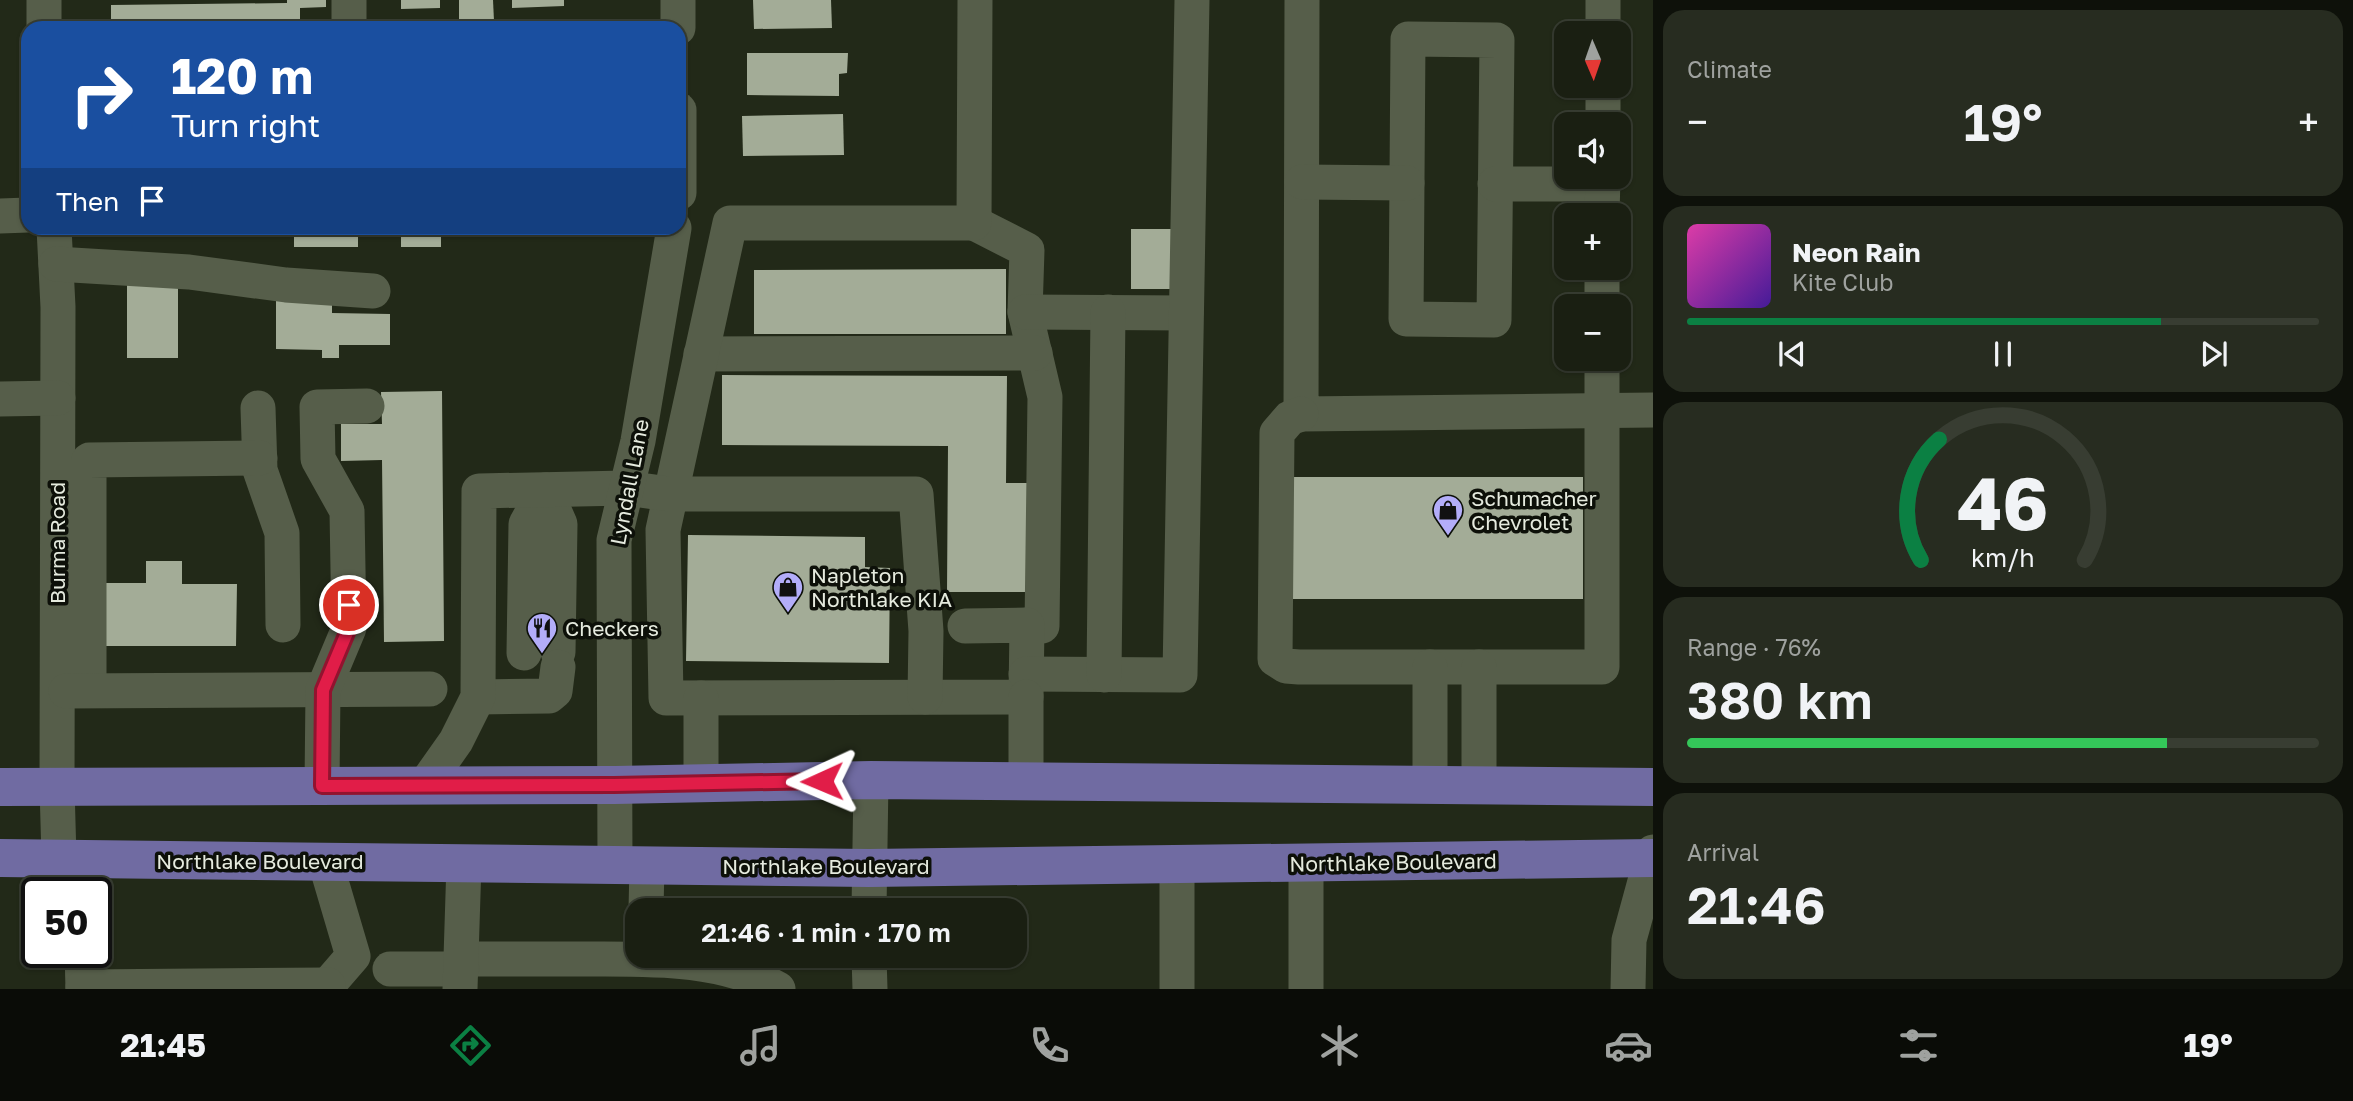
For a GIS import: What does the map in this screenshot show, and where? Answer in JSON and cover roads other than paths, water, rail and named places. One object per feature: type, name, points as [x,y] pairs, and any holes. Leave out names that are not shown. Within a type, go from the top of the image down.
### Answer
[{"type":"main road","points":[[0,787],[614,785],[871,780],[1653,786]]},
{"type":"main road","name":"Northlake Boulevard","points":[[0,858],[74,870],[325,862],[869,868],[1652,856]]},
{"type":"street","points":[[44,0],[44,21]]},
{"type":"street","points":[[349,0],[349,21]]},
{"type":"street","points":[[678,0],[678,21]]},
{"type":"street","points":[[974,223],[975,0]]},
{"type":"street","points":[[965,626],[1042,626],[1045,397],[1026,312],[1027,250],[974,223],[730,223],[663,530],[666,698],[925,697],[1104,675],[1180,675],[1192,0]]},
{"type":"street","points":[[1301,414],[1302,0]]},
{"type":"street","points":[[1602,0],[1602,21]]},
{"type":"street","points":[[1408,39],[1497,40],[1494,320],[1406,319],[1407,183],[1408,39]]},
{"type":"street","points":[[1301,182],[1407,183]]},
{"type":"street","points":[[1495,184],[1602,192]]},
{"type":"street","points":[[0,216],[21,215]]},
{"type":"street","name":"Burma Road","points":[[54,235],[58,398],[73,691],[57,787],[74,870]]},
{"type":"street","name":"Lyndall Lane","points":[[642,898],[631,865],[614,785],[614,540],[638,441],[673,235]]},
{"type":"street","points":[[56,264],[189,272],[286,285],[373,291]]},
{"type":"street","points":[[1026,312],[1186,313]]},
{"type":"street","points":[[1104,675],[1108,312]]},
{"type":"street","points":[[701,354],[1035,353]]},
{"type":"street","points":[[1602,371],[1602,411],[1602,667],[1299,667],[1286,666],[1275,659],[1277,433],[1290,418],[1301,414],[1602,411],[1653,410]]},
{"type":"street","points":[[0,399],[58,398]]},
{"type":"street","points":[[322,786],[323,690],[349,628],[348,511],[318,459],[317,407],[367,406]]},
{"type":"street","points":[[258,408],[260,470],[282,533],[283,625]]},
{"type":"street","points":[[260,458],[89,460],[73,691],[430,689]]},
{"type":"street","points":[[508,678],[479,491],[626,488],[669,494],[916,494],[926,631],[925,697]]},
{"type":"street","points":[[508,678],[549,696],[555,691],[560,524],[545,490]]},
{"type":"street","points":[[425,785],[456,741],[508,678],[526,524],[545,490]]},
{"type":"street","points":[[1026,781],[1027,625]]},
{"type":"street","points":[[1430,667],[1430,785]]},
{"type":"street","points":[[1479,667],[1479,785]]},
{"type":"street","points":[[701,698],[701,783]]},
{"type":"street","points":[[869,898],[871,780]]},
{"type":"street","points":[[1628,989],[1629,940],[1652,856]]},
{"type":"street","points":[[82,968],[83,988],[329,987],[354,956],[325,862]]},
{"type":"street","points":[[461,972],[464,863]]},
{"type":"street","points":[[1306,863],[1306,989]]},
{"type":"street","points":[[1177,864],[1177,989]]},
{"type":"street","points":[[390,969],[461,972],[625,959]]},
{"type":"street","points":[[684,968],[778,989]]},
{"type":"street","points":[[870,968],[870,989]]},
{"type":"place","name":"Schumacher Chevrolet","points":[[1448,537]]},
{"type":"place","name":"Napleton Northlake KIA","points":[[788,614]]},
{"type":"place","name":"Checkers","points":[[542,655]]}]
